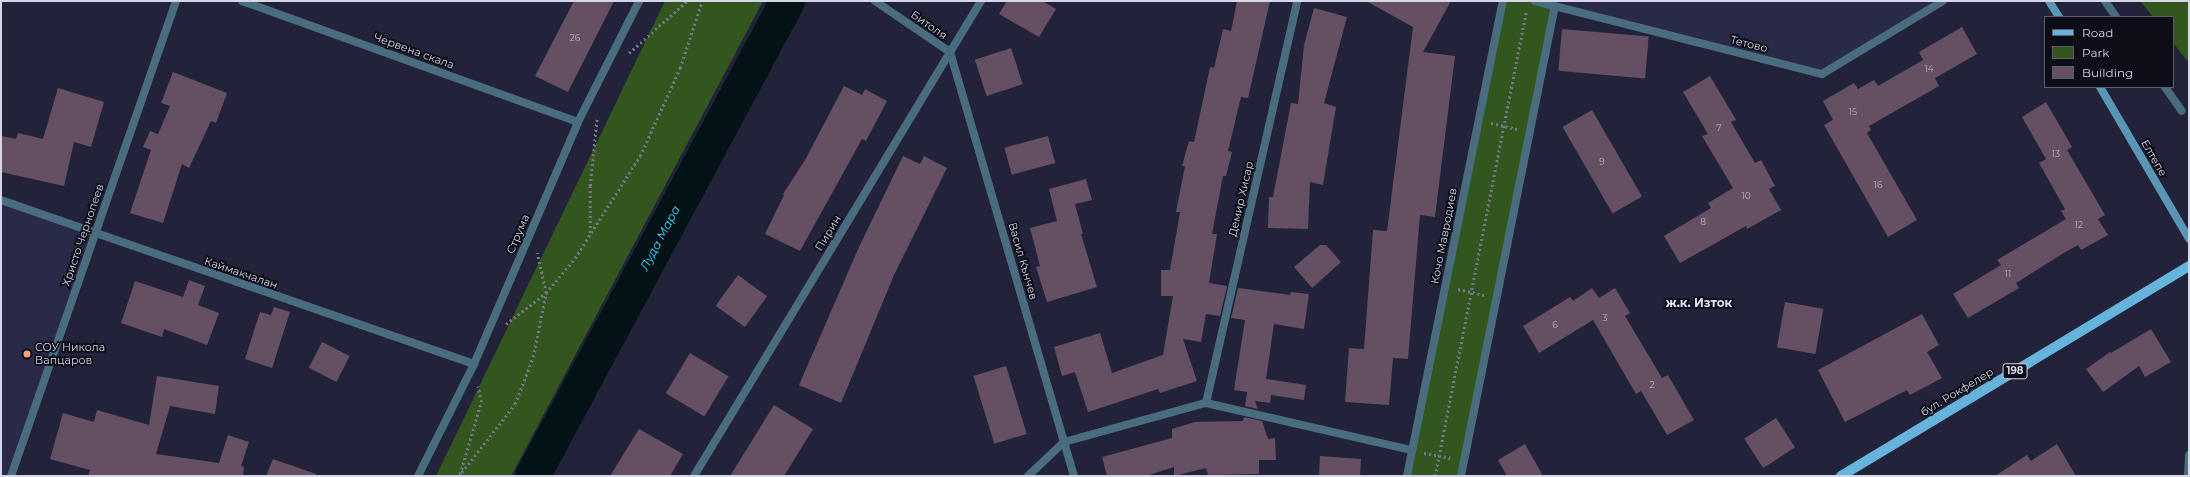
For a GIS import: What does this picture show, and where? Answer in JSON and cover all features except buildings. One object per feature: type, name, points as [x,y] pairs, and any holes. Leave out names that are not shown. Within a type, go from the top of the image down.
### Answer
[{"type":"main road","points":[[2049,1],[2058,16]]},
{"type":"main road","name":"Елтепе","points":[[2101,88],[2188,236]]},
{"type":"main road","name":"бул. Рокфелер","points":[[1841,476],[2189,266]]},
{"type":"street","name":"Христо Чернопеев","points":[[12,474],[176,1]]},
{"type":"street","name":"Червена скала","points":[[242,1],[578,122]]},
{"type":"street","name":"Струма","points":[[418,476],[474,364],[578,122],[640,1]]},
{"type":"street","name":"Битоля","points":[[875,1],[950,52]]},
{"type":"street","name":"Пирин","points":[[694,476],[981,1]]},
{"type":"street","name":"Демир Хисар","points":[[1206,403],[1297,1]]},
{"type":"street","name":"Кочо Мавродиев","points":[[1407,476],[1503,1]]},
{"type":"street","name":"Тетово","points":[[1535,1],[1822,74],[1943,1]]},
{"type":"street","points":[[2105,1],[2115,16]]},
{"type":"street","points":[[1461,476],[1555,7]]},
{"type":"street","name":"Васил Кънчев","points":[[950,52],[1074,476]]},
{"type":"street","points":[[2166,88],[2182,111]]},
{"type":"street","name":"Каймакчалан","points":[[1,200],[95,234],[474,364]]},
{"type":"street","points":[[1028,476],[1064,442],[1206,403],[1412,450]]},
{"type":"street","points":[[2188,476],[2189,455]]},
{"type":"street","points":[[12,474],[20,476]]},
{"type":"path","points":[[624,58],[687,1]]},
{"type":"path","points":[[484,341],[546,293],[590,234],[640,156],[680,68],[702,1]]},
{"type":"path","points":[[1435,476],[1527,9]]},
{"type":"path","points":[[590,234],[590,186],[597,109]]},
{"type":"path","points":[[1479,120],[1530,132]]},
{"type":"path","points":[[474,364],[481,402],[459,476],[515,404],[533,357],[546,293],[532,230]]},
{"type":"path","points":[[1445,286],[1496,298]]},
{"type":"path","points":[[1412,450],[1464,461]]},
{"type":"shaded area","points":[[1535,1],[1938,1],[1822,74]]},
{"type":"shaded area","name":"СОУ Никола Вапцаров","points":[[1,200],[95,235],[11,476],[1,476]]},
{"type":"green space","points":[[665,1],[763,1],[511,476],[436,476]]},
{"type":"green space","points":[[1503,1],[1535,1],[1555,7],[1461,476],[1407,476]]},
{"type":"green space","points":[[2140,1],[2189,1],[2189,63],[2174,44],[2174,16],[2152,16]]},
{"type":"waterway","name":"Луда Мара","points":[[532,476],[787,1]]},
{"type":"place","name":"СОУ Никола Вапцаров","points":[[27,354]]},
{"type":"district","name":"ж.к. Изток","points":[[1699,303]]}]
